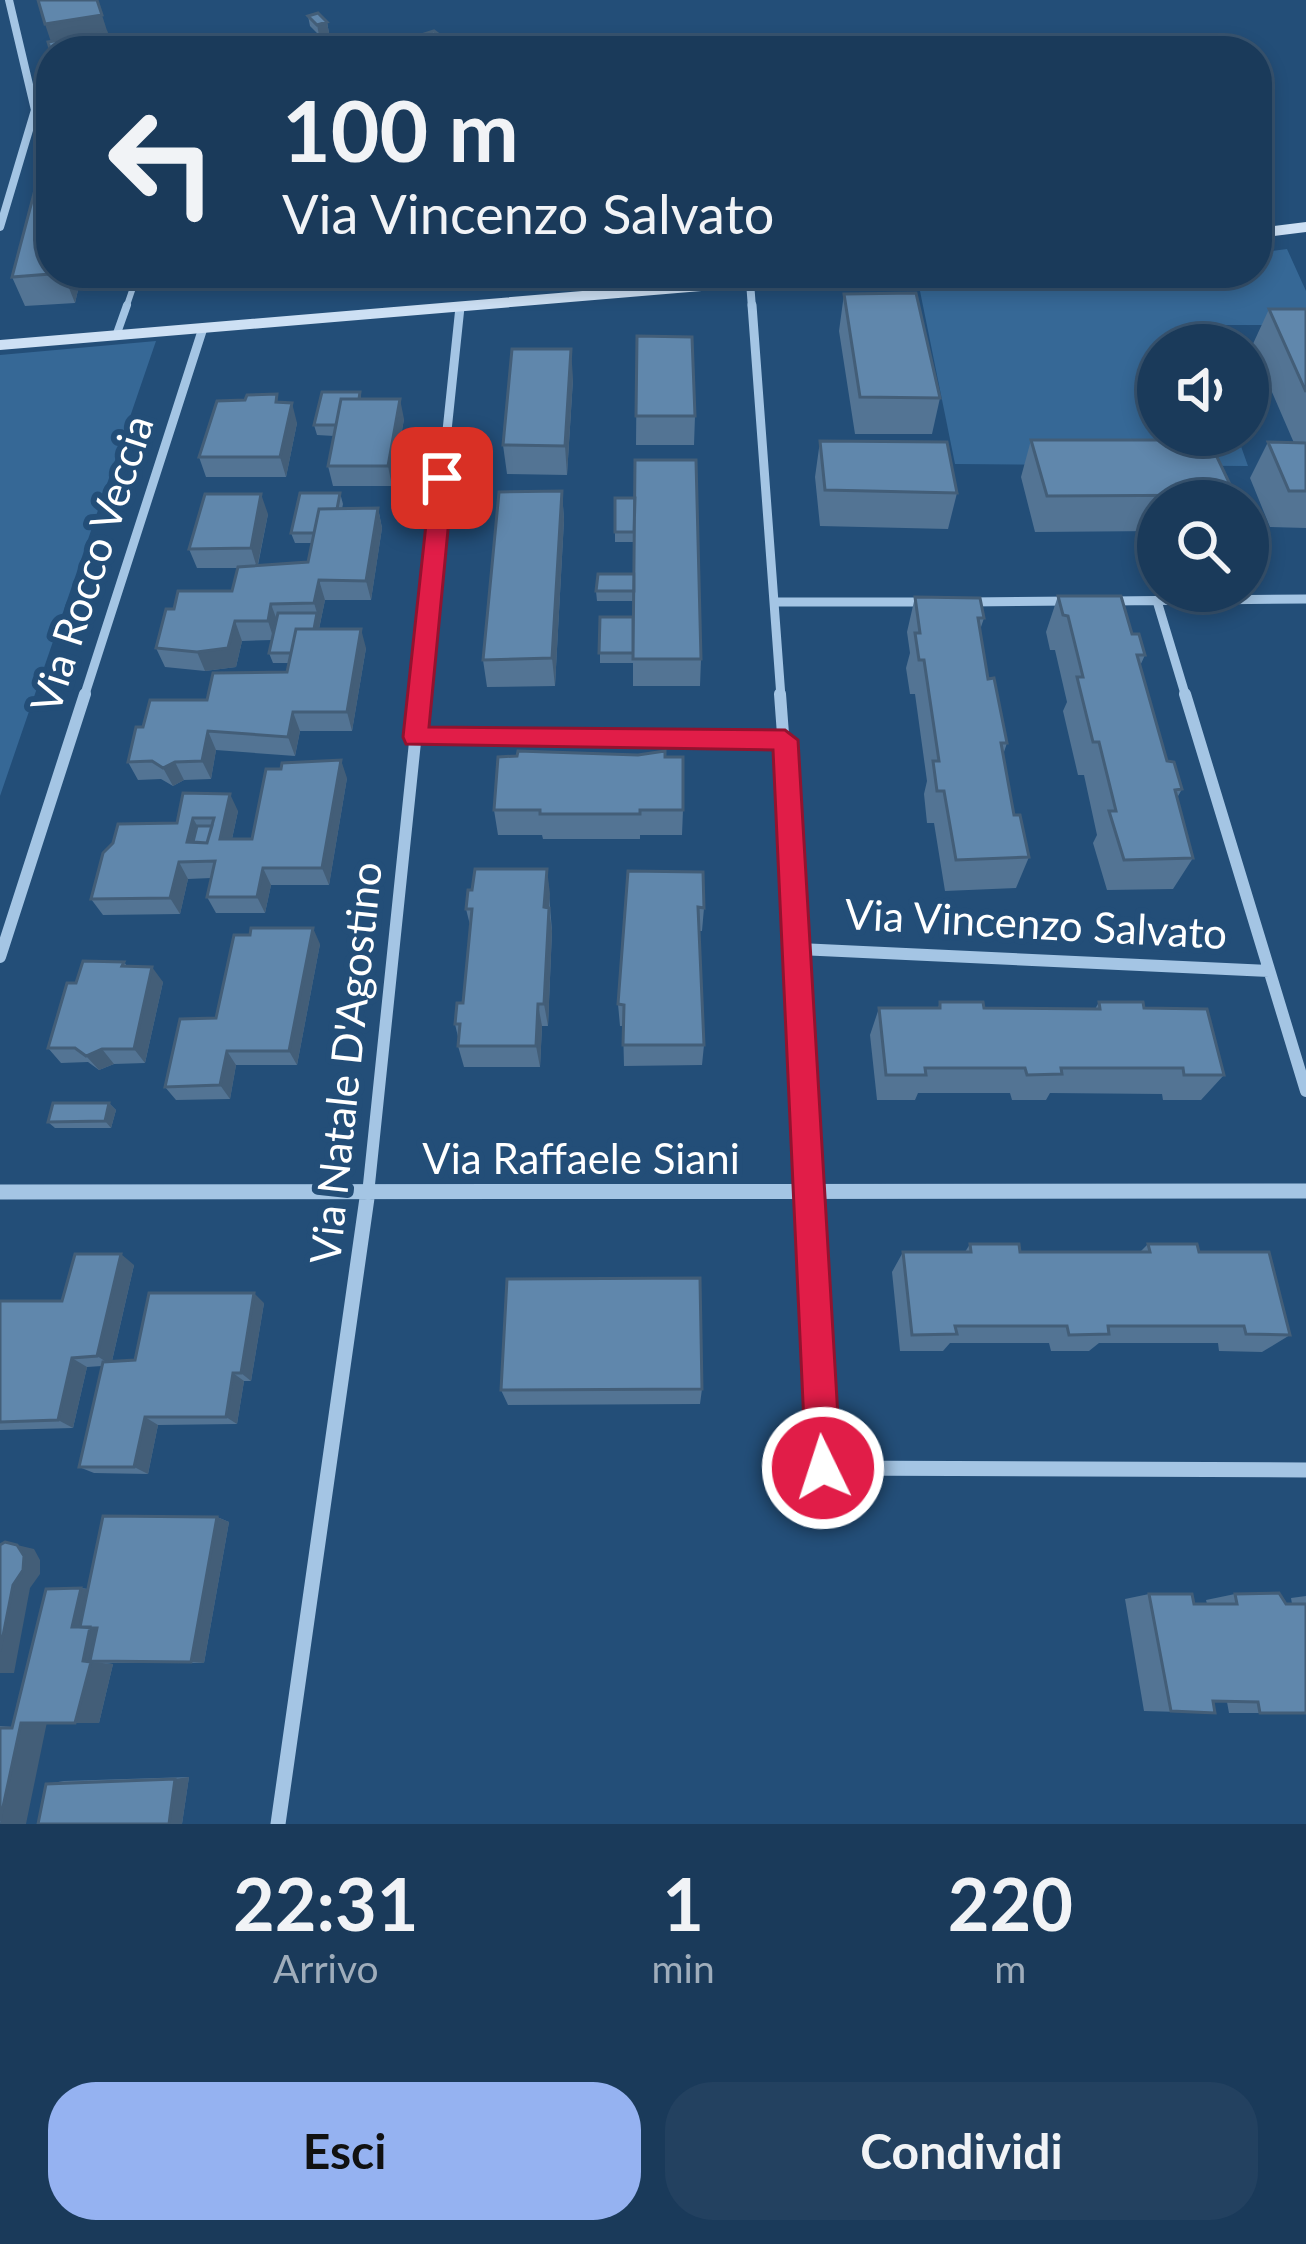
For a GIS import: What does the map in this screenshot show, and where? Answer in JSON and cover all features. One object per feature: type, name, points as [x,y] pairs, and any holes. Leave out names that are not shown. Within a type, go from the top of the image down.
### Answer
[{"type":"street","points":[[0,226],[35,110],[8,0]]},
{"type":"street","points":[[1272,231],[1306,227]]},
{"type":"street","points":[[0,345],[680,288]]},
{"type":"street","name":"Via Vincenzo Salvato","points":[[750,288],[799,949],[806,1192],[823,1468],[1306,1470]]},
{"type":"street","name":"Via Natale D'Agostino","points":[[278,1824],[368,1192],[460,307]]},
{"type":"street","name":"Via Rocco Veccia","points":[[0,957],[203,328]]},
{"type":"street","points":[[1269,599],[1306,599]]},
{"type":"street","points":[[775,602],[1085,601]]},
{"type":"street","points":[[1109,601],[1137,601]]},
{"type":"street","points":[[1159,612],[1306,1090]]},
{"type":"street","points":[[415,737],[785,740]]},
{"type":"street","name":"Via Vincenzo Salvato","points":[[799,949],[1269,971]]},
{"type":"street","name":"Via Raffaele Siani","points":[[0,1192],[1306,1191]]},
{"type":"lane","points":[[116,336],[134,288]]},
{"type":"shaded area","points":[[1287,249],[1306,291],[1306,325],[1137,324],[1137,456],[1244,456],[1248,466],[955,464],[920,291],[1272,288],[1272,251]]},
{"type":"shaded area","points":[[156,341],[0,796],[0,355]]},
{"type":"building","points":[[38,0],[97,0],[102,15],[45,24]]},
{"type":"building","points":[[318,13],[327,22],[317,25],[308,16]]},
{"type":"building","points":[[36,186],[36,275],[12,277]]},
{"type":"building","points":[[916,293],[940,398],[860,397],[844,294]]},
{"type":"building","points":[[1269,309],[1306,309],[1306,392]]},
{"type":"building","points":[[637,336],[692,337],[695,416],[636,416]]},
{"type":"building","points":[[512,349],[571,349],[565,446],[503,445]]},
{"type":"building","points":[[322,392],[360,392],[359,399],[341,399],[336,425],[314,425]]},
{"type":"building","points":[[277,394],[276,402],[292,403],[280,457],[199,457],[217,401]]},
{"type":"building","points":[[341,399],[400,399],[388,466],[328,466]]},
{"type":"building","points":[[1031,440],[1137,440],[1137,456],[1217,456],[1228,480],[1137,480],[1137,496],[1047,496]]},
{"type":"building","points":[[820,441],[947,442],[957,493],[825,490]]},
{"type":"building","points":[[1269,442],[1306,443],[1306,491],[1289,491]]},
{"type":"building","points":[[635,460],[696,460],[701,659],[633,659]]},
{"type":"building","points":[[562,491],[552,658],[483,660],[499,492]]},
{"type":"building","points":[[300,493],[340,493],[337,509],[319,509],[314,533],[291,533]]},
{"type":"building","points":[[205,494],[261,494],[251,548],[189,549]]},
{"type":"building","points":[[615,498],[635,498],[634,532],[615,532]]},
{"type":"building","points":[[378,508],[366,581],[319,580],[314,603],[271,604],[268,621],[235,621],[228,648],[197,652],[156,648],[166,609],[174,609],[178,591],[232,591],[238,567],[308,562],[319,509]]},
{"type":"building","points":[[598,574],[634,574],[634,591],[596,591]]},
{"type":"building","points":[[1058,596],[1121,596],[1132,634],[1139,634],[1145,655],[1137,655],[1167,761],[1174,762],[1182,789],[1175,790],[1193,858],[1124,860],[1109,811],[1116,811],[1099,742],[1093,742],[1077,677],[1083,677],[1068,616],[1063,615]]},
{"type":"building","points":[[915,597],[980,598],[984,618],[978,618],[988,679],[994,678],[1014,815],[1020,815],[1029,857],[956,860],[944,791],[937,791],[933,761],[939,761],[924,660],[919,660],[915,633],[920,633]]},
{"type":"building","points":[[278,613],[317,613],[314,629],[296,629],[291,653],[269,653]]},
{"type":"building","points":[[600,617],[633,617],[633,653],[599,653]]},
{"type":"building","points":[[296,629],[361,629],[347,712],[293,712],[288,737],[208,731],[202,761],[175,762],[163,768],[152,761],[128,762],[136,727],[143,727],[150,700],[207,700],[213,673],[287,672]]},
{"type":"building","points":[[518,751],[638,755],[665,751],[665,757],[683,757],[683,810],[540,814],[540,810],[494,810],[498,757],[517,756]]},
{"type":"building","points":[[341,760],[322,868],[263,868],[257,897],[207,897],[215,861],[179,862],[170,898],[91,899],[103,853],[113,843],[118,824],[177,823],[183,793],[230,794],[220,839],[252,839],[266,769],[281,769],[282,763]],"holes":[[[193,818],[214,818],[207,843],[187,842]]]},
{"type":"building","points":[[197,826],[212,826],[207,843],[193,842]]},
{"type":"building","points":[[475,869],[547,869],[544,1004],[538,1004],[536,1046],[458,1046],[457,1003],[463,1003],[472,909],[466,909]]},
{"type":"building","points":[[628,871],[703,872],[704,908],[698,907],[704,1045],[623,1045],[624,1005],[618,1004]]},
{"type":"building","points":[[251,928],[313,928],[289,1051],[227,1051],[220,1085],[165,1087],[180,1019],[216,1018],[234,935],[250,935]]},
{"type":"building","points":[[83,961],[152,967],[134,1049],[102,1049],[86,1056],[75,1048],[48,1048],[67,983],[76,983]]},
{"type":"building","points":[[940,1002],[983,1002],[984,1008],[1100,1009],[1099,1002],[1143,1002],[1144,1008],[1207,1009],[1224,1075],[1184,1075],[1183,1068],[1061,1068],[1062,1074],[1027,1075],[1025,1068],[925,1068],[926,1075],[886,1075],[879,1008],[940,1008]]},
{"type":"building","points":[[53,1103],[109,1103],[105,1121],[48,1122]]},
{"type":"building","points":[[970,1244],[1019,1244],[1020,1252],[1150,1252],[1148,1244],[1197,1244],[1199,1252],[1269,1252],[1290,1335],[1246,1334],[1244,1326],[1108,1326],[1109,1334],[1069,1335],[1067,1326],[955,1326],[957,1334],[912,1335],[903,1252],[971,1252]]},
{"type":"building","points":[[75,1254],[121,1254],[97,1356],[72,1358],[58,1420],[0,1422],[0,1301],[62,1301]]},
{"type":"building","points":[[700,1278],[702,1389],[501,1390],[507,1279]]},
{"type":"building","points":[[149,1293],[254,1293],[241,1373],[233,1373],[226,1417],[145,1417],[134,1467],[79,1467],[103,1362],[135,1360]]},
{"type":"building","points":[[103,1516],[217,1517],[191,1662],[90,1661],[97,1628],[80,1627]]},
{"type":"building","points":[[0,1545],[17,1545],[24,1556],[0,1651]]},
{"type":"building","points":[[81,1588],[72,1627],[90,1627],[83,1661],[91,1662],[75,1723],[21,1723],[0,1821],[0,1728],[12,1728],[46,1589]]},
{"type":"building","points":[[1279,1593],[1286,1604],[1306,1604],[1306,1713],[1260,1713],[1258,1702],[1213,1701],[1215,1713],[1171,1711],[1149,1594],[1192,1594],[1194,1604],[1237,1604],[1235,1594]]},
{"type":"building","points":[[175,1779],[169,1824],[38,1824],[46,1784]]},
{"type":"route","points":[[442,478],[415,737],[785,740],[823,1468]]}]
